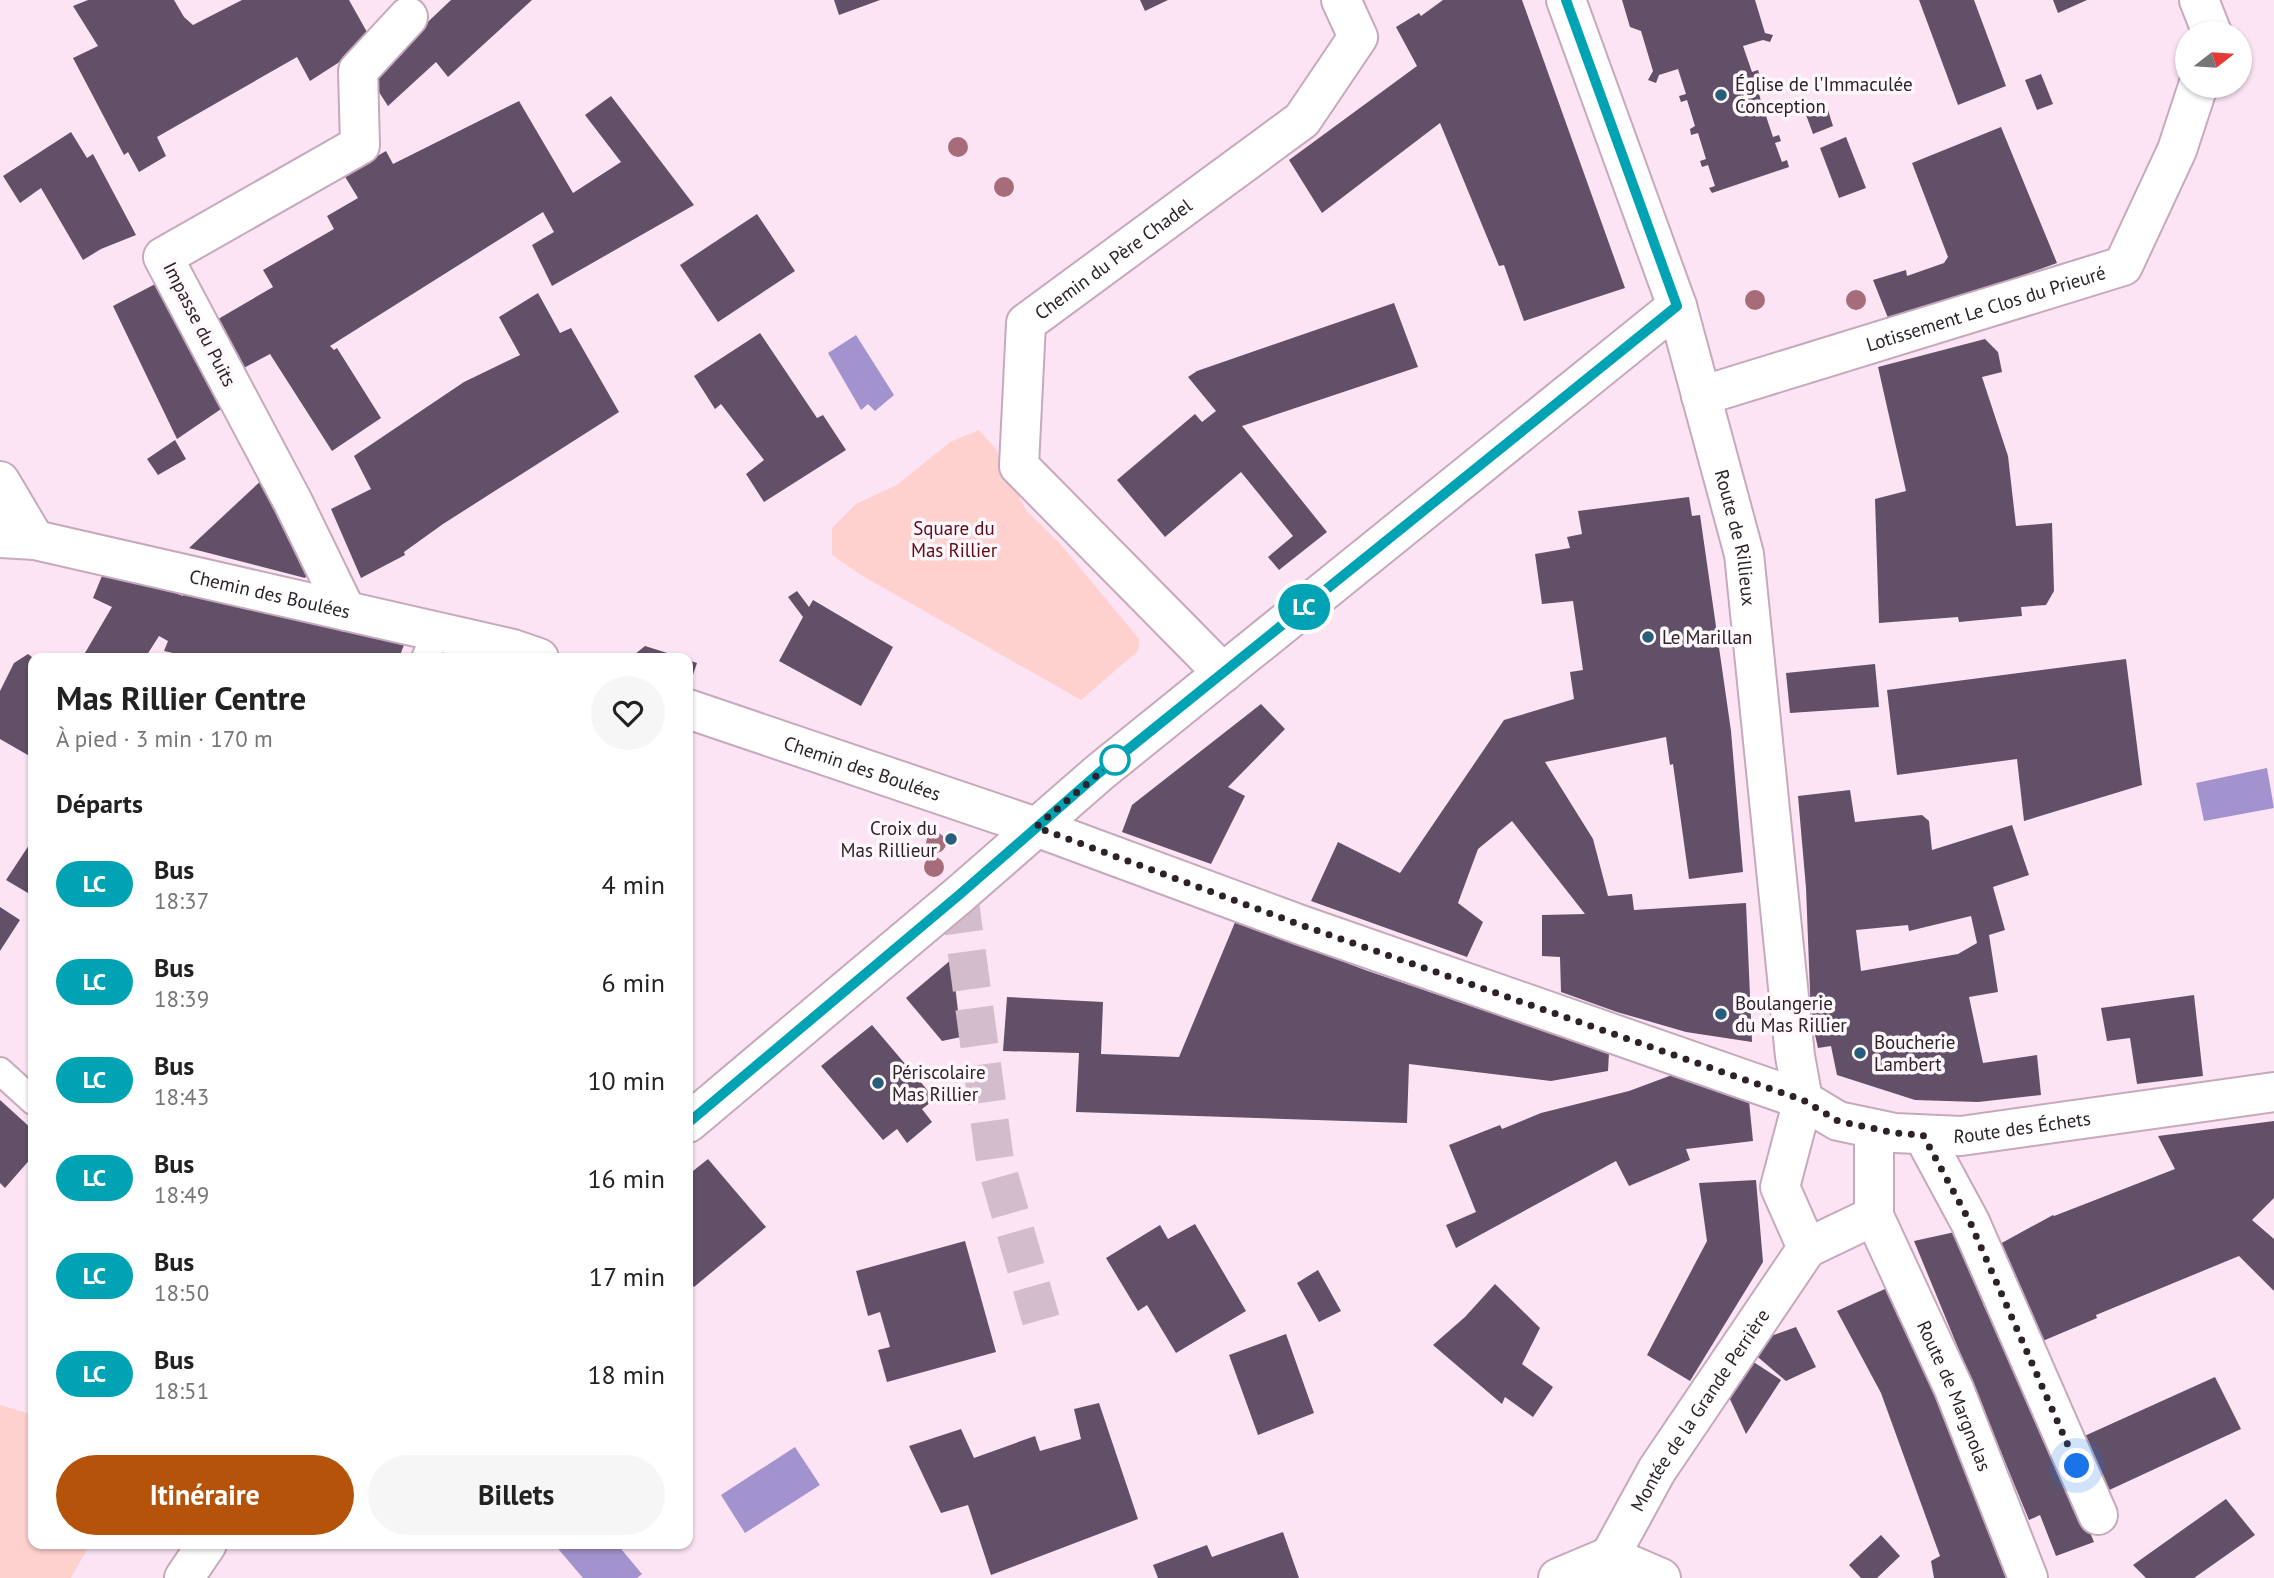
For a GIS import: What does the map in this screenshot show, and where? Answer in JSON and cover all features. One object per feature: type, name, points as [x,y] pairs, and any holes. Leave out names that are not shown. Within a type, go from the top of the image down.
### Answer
[{"type":"street","name":"Chemin du Père Chadel","points":[[1223,673],[1019,466],[1026,323],[1302,120],[1358,37],[1341,0]]},
{"type":"street","name":"Route de Rillieux","points":[[1566,0],[1677,306],[1744,554],[1795,1056],[1803,1100]]},
{"type":"street","points":[[2199,0],[2207,21]]},
{"type":"street","name":"Impasse du Puits","points":[[346,611],[293,502],[163,257],[360,145],[358,71],[408,17]]},
{"type":"street","name":"Lotissement Le Clos du Prieuré","points":[[1701,396],[2123,266],[2177,150],[2194,98]]},
{"type":"street","points":[[693,1119],[959,895],[1100,772],[1677,306]]},
{"type":"street","points":[[0,481],[18,539]]},
{"type":"street","name":"Chemin des Boulées","points":[[18,539],[346,611],[431,645],[513,649],[525,653]]},
{"type":"street","name":"Chemin des Boulées","points":[[693,711],[1036,827]]},
{"type":"street","name":"Route des Échets","points":[[1036,827],[1301,925],[1803,1100],[1838,1121],[1874,1129],[1895,1133],[1961,1136],[2274,1092]]},
{"type":"street","points":[[1803,1100],[1780,1187],[1807,1248],[1874,1216],[1874,1129]]},
{"type":"street","points":[[1923,1135],[1970,1222],[2098,1515]]},
{"type":"street","name":"Route de Margnolas","points":[[1874,1216],[1954,1389],[2028,1578]]},
{"type":"street","name":"Montée de la Grande Perrière","points":[[1608,1567],[1657,1470],[1807,1248]]},
{"type":"street","points":[[184,1578],[204,1549]]},
{"type":"street","points":[[1558,1578],[1608,1567],[1661,1578]]},
{"type":"lane","points":[[0,1072],[28,1097]]},
{"type":"green space","name":"Square du Mas Rillier","points":[[979,430],[995,448],[1026,510],[1062,546],[1139,639],[1138,651],[1081,700],[861,575],[832,555],[832,528],[856,504],[897,485],[950,442]]},
{"type":"green space","points":[[0,1405],[28,1413],[28,1549],[87,1549],[71,1578],[0,1578]]},
{"type":"shaded area","points":[[856,335],[894,395],[875,411],[868,404],[861,410],[828,353]]},
{"type":"shaded area","points":[[2267,768],[2274,808],[2204,821],[2196,783]]},
{"type":"shaded area","points":[[795,1447],[820,1485],[745,1533],[721,1495]]},
{"type":"shaded area","points":[[558,1549],[621,1549],[642,1574],[637,1578],[583,1578]]},
{"type":"building","points":[[88,0],[174,0],[184,17],[193,25],[242,0],[349,0],[372,41],[310,81],[297,57],[157,137],[166,156],[139,172],[128,152],[124,155],[73,58],[98,46],[73,6]]},
{"type":"building","points":[[451,0],[532,0],[448,77],[436,62],[388,106],[375,86],[375,72]]},
{"type":"building","points":[[834,0],[880,0],[839,15]]},
{"type":"building","points":[[1140,0],[1168,0],[1145,11]]},
{"type":"building","points":[[1443,0],[1522,0],[1625,288],[1524,321],[1504,265],[1499,266],[1440,123],[1322,213],[1289,160],[1417,66],[1396,27],[1419,13],[1421,16]]},
{"type":"building","name":"Église de l'Immaculée Conception","points":[[1622,0],[1755,0],[1765,33],[1773,35],[1770,42],[1763,40],[1743,46],[1752,72],[1758,70],[1760,76],[1754,77],[1762,104],[1768,102],[1770,108],[1764,110],[1773,137],[1779,135],[1781,141],[1775,143],[1782,162],[1787,160],[1789,167],[1712,193],[1709,188],[1715,186],[1708,165],[1702,167],[1700,161],[1706,159],[1698,133],[1691,135],[1690,129],[1695,126],[1687,100],[1681,102],[1679,96],[1686,94],[1678,69],[1659,75],[1656,83],[1648,80],[1653,71],[1641,31],[1630,27]]},
{"type":"building","points":[[1919,0],[1974,0],[2006,86],[1958,105]]},
{"type":"building","points":[[2053,0],[2087,0],[2058,13]]},
{"type":"building","points":[[2041,74],[2053,104],[2037,110],[2025,80]]},
{"type":"building","points":[[611,96],[694,205],[552,286],[532,245],[554,232],[543,212],[330,346],[334,350],[337,348],[381,418],[332,451],[270,354],[238,371],[213,322],[273,287],[263,270],[334,229],[327,216],[358,198],[344,175],[386,151],[393,164],[519,101],[573,193],[621,162],[585,115]]},
{"type":"building","points":[[1826,104],[1833,126],[1813,134],[1805,112]]},
{"type":"building","points":[[2001,127],[2057,263],[1890,323],[1873,280],[1906,270],[1907,276],[1944,263],[1948,257],[1912,163]]},
{"type":"building","points":[[71,132],[87,158],[93,154],[136,235],[101,249],[83,260],[41,188],[20,203],[3,176]]},
{"type":"building","points":[[1846,137],[1866,188],[1839,198],[1820,148]]},
{"type":"building","points":[[757,214],[795,271],[718,322],[680,265]]},
{"type":"building","points":[[161,281],[227,405],[177,439],[113,306]]},
{"type":"building","points":[[538,293],[560,333],[571,328],[619,412],[443,524],[404,552],[405,555],[361,578],[331,509],[371,489],[354,456],[464,382],[520,355],[499,317]]},
{"type":"building","points":[[1394,303],[1418,367],[1242,426],[1327,532],[1279,570],[1268,557],[1293,536],[1241,472],[1165,537],[1117,480],[1195,414],[1202,422],[1216,411],[1188,377],[1197,371]]},
{"type":"building","points":[[760,333],[817,418],[823,415],[846,450],[764,502],[746,474],[764,460],[721,404],[715,409],[694,376]]},
{"type":"building","points":[[1985,339],[1998,352],[2002,372],[1982,377],[2008,456],[2016,526],[2052,523],[2054,591],[2046,605],[2021,607],[2022,616],[1959,622],[1958,617],[1879,623],[1875,499],[1906,491],[1878,367]]},
{"type":"building","points":[[175,440],[186,459],[158,475],[147,459]]},
{"type":"building","points":[[265,477],[313,565],[305,578],[189,548]]},
{"type":"building","points":[[1689,497],[1692,516],[1700,515],[1731,731],[1743,872],[1689,879],[1673,764],[1670,765],[1666,737],[1545,762],[1593,839],[1608,896],[1632,894],[1634,910],[1746,903],[1752,1042],[1686,1032],[1561,992],[1560,957],[1542,956],[1542,915],[1585,914],[1512,821],[1478,849],[1458,903],[1483,922],[1467,957],[1311,901],[1338,842],[1400,873],[1504,720],[1574,699],[1570,672],[1583,670],[1573,601],[1542,604],[1535,554],[1570,548],[1567,537],[1582,534],[1578,511]]},
{"type":"building","points":[[104,571],[141,580],[183,596],[184,592],[404,645],[401,653],[173,653],[164,651],[168,641],[159,636],[148,653],[85,653],[112,607],[93,598]]},
{"type":"building","points":[[797,591],[809,607],[813,600],[893,647],[861,706],[779,661],[803,617],[788,597]]},
{"type":"building","points":[[645,646],[667,653],[636,653]]},
{"type":"building","points":[[28,654],[28,755],[0,739],[0,691],[14,663]]},
{"type":"building","points":[[2126,659],[2142,785],[2024,821],[2017,759],[1897,775],[1887,690]]},
{"type":"building","points":[[1875,664],[1879,707],[1790,713],[1786,673]]},
{"type":"building","points":[[1261,704],[1285,729],[1228,787],[1245,796],[1211,864],[1122,832],[1132,805]]},
{"type":"building","points":[[1850,790],[1855,822],[1922,815],[1929,821],[1932,850],[2012,825],[2029,875],[1993,887],[2005,930],[1989,935],[1998,992],[1969,997],[1983,1063],[2037,1055],[2041,1095],[1978,1102],[1915,1100],[1837,1075],[1831,1046],[1818,1048],[1811,1017],[1806,888],[1798,796]],"holes":[[[1971,916],[1977,943],[1958,954],[1861,971],[1856,930],[1908,925],[1909,931]]]},
{"type":"building","points":[[28,847],[28,893],[6,880]]},
{"type":"building","points":[[0,907],[20,920],[0,951]]},
{"type":"building","points":[[1236,920],[1365,970],[1609,1053],[1608,1071],[1551,1081],[1409,1064],[1407,1123],[1076,1112],[1079,1053],[1003,1051],[1007,997],[1103,1002],[1101,1054],[1179,1057]]},
{"type":"building","points":[[952,959],[961,1037],[942,1041],[906,998]]},
{"type":"building","points":[[2194,995],[2203,1076],[2137,1084],[2130,1038],[2107,1041],[2101,1008]]},
{"type":"building","name":"Périscolaire Mas Rillier","points":[[872,1025],[935,1099],[922,1109],[932,1122],[907,1143],[897,1129],[883,1140],[821,1066]]},
{"type":"building","points":[[1672,1075],[1749,1101],[1753,1141],[1686,1149],[1690,1160],[1629,1186],[1616,1161],[1456,1248],[1446,1225],[1476,1212],[1449,1145],[1500,1125],[1502,1129],[1541,1113],[1629,1091]]},
{"type":"building","points":[[0,1100],[28,1125],[28,1162],[5,1188],[0,1183]]},
{"type":"building","points":[[2274,1121],[2274,1198],[2252,1220],[2274,1239],[2274,1291],[2239,1256],[2096,1315],[2097,1318],[2038,1343],[1998,1245],[2053,1215],[2175,1169],[2158,1136]]},
{"type":"building","points":[[708,1159],[766,1227],[694,1287],[693,1286],[693,1171]]},
{"type":"building","points":[[1756,1180],[1763,1262],[1690,1381],[1647,1355],[1707,1241],[1699,1183]]},
{"type":"building","points":[[1195,1224],[1246,1311],[1176,1353],[1147,1305],[1138,1311],[1106,1258],[1160,1225],[1168,1239]]},
{"type":"building","points":[[1955,1232],[1989,1302],[1983,1304],[2040,1412],[2094,1542],[2056,1556],[2040,1515],[2029,1520],[1914,1241]]},
{"type":"building","points":[[965,1241],[996,1352],[887,1382],[878,1350],[890,1347],[880,1312],[868,1316],[856,1271]]},
{"type":"building","points":[[1318,1270],[1341,1311],[1319,1322],[1297,1283]]},
{"type":"building","points":[[1495,1284],[1540,1328],[1522,1364],[1553,1387],[1533,1417],[1505,1397],[1502,1404],[1433,1345],[1465,1317]]},
{"type":"building","points":[[1887,1288],[1940,1395],[2006,1578],[1934,1578],[1931,1561],[1940,1556],[1881,1393],[1837,1311]]},
{"type":"building","points":[[1796,1327],[1816,1367],[1786,1381],[1752,1352],[1760,1340]]},
{"type":"building","points":[[1286,1334],[1314,1413],[1258,1435],[1229,1355]]},
{"type":"building","points":[[1752,1361],[1781,1380],[1746,1434],[1729,1397]]},
{"type":"building","points":[[2215,1377],[2241,1429],[2105,1492],[2080,1438]]},
{"type":"building","points":[[1099,1403],[1138,1519],[991,1575],[968,1505],[941,1513],[909,1446],[961,1429],[974,1458],[1035,1436],[1040,1451],[1081,1439],[1074,1409]]},
{"type":"building","points":[[2226,1499],[2255,1535],[2194,1578],[2146,1578],[2133,1565]]},
{"type":"building","points":[[1283,1532],[1299,1578],[1158,1578],[1153,1565],[1207,1545],[1212,1557]]},
{"type":"building","points":[[1881,1535],[1900,1556],[1877,1578],[1861,1578],[1849,1565]]},
{"type":"tunnel","points":[[959,895],[995,1161],[1041,1320]]},
{"type":"bus line","name":"LC","points":[[693,1119],[959,895],[1100,772],[1677,306],[1566,0]]},
{"type":"place","name":"Église de l'Immaculée Conception","points":[[1721,95]]},
{"type":"place","name":"Le Marillan","points":[[1648,637]]},
{"type":"place","name":"Croix du Mas Rillieur","points":[[951,839]]},
{"type":"place","name":"Boulangerie du Mas Rillier","points":[[1721,1014]]},
{"type":"place","name":"Boucherie Lambert","points":[[1860,1053]]},
{"type":"place","name":"Périscolaire Mas Rillier","points":[[878,1083]]},
{"type":"route","points":[[1115,760],[1036,827],[1301,925],[1803,1100],[1838,1121],[1895,1133],[1923,1135],[1970,1222],[2077,1466]]}]
